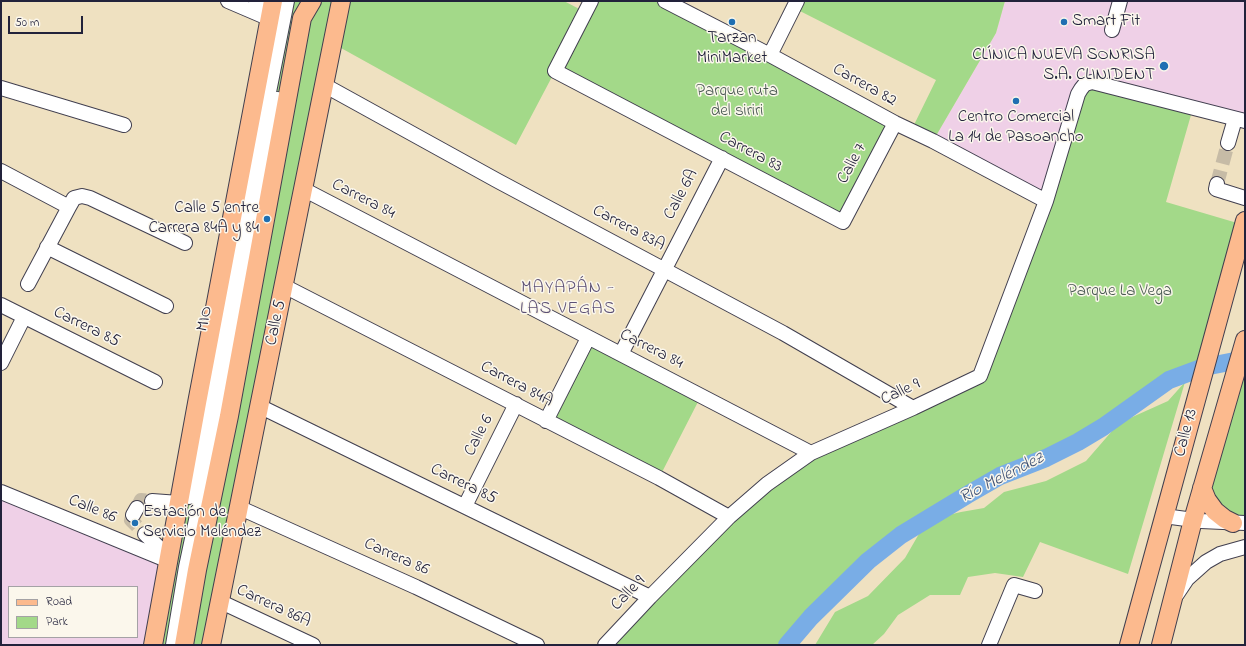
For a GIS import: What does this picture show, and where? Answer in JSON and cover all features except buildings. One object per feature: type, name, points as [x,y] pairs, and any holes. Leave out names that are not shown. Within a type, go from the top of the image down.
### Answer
[{"type":"main road","points":[[279,11],[312,1]]},
{"type":"main road","name":"Calle 5","points":[[211,645],[341,1]]},
{"type":"main road","points":[[153,645],[179,503],[279,11]]},
{"type":"main road","points":[[184,645],[198,562],[229,416],[279,11]]},
{"type":"main road","name":"Calle 13","points":[[1129,645],[1245,221]]},
{"type":"main road","name":"Calle 13","points":[[1161,645],[1193,520],[1245,340]]},
{"type":"main road","points":[[1202,488],[1207,500],[1215,510],[1225,519],[1239,523]]},
{"type":"street","points":[[228,1],[279,11]]},
{"type":"street","name":"MIO","points":[[162,645],[177,555],[279,11],[296,1]]},
{"type":"street","name":"Carrera 83","points":[[591,1],[555,71],[843,222]]},
{"type":"street","name":"Carrera 82","points":[[665,1],[1046,201]]},
{"type":"street","points":[[770,55],[797,1]]},
{"type":"street","points":[[1112,30],[1120,1]]},
{"type":"street","name":"MIO","points":[[173,645],[186,567],[220,412],[279,11]]},
{"type":"street","name":"Calle 9","points":[[605,645],[729,517],[767,484],[811,453],[913,408],[980,376],[1046,201],[1078,94],[1085,84],[1092,82],[1240,120]]},
{"type":"street","name":"Carrera 83A","points":[[324,85],[498,181],[783,334],[913,408]]},
{"type":"street","points":[[1,88],[124,125]]},
{"type":"street","points":[[1228,143],[1240,120]]},
{"type":"street","name":"Calle 7","points":[[843,222],[895,123]]},
{"type":"street","name":"Calle 6A","points":[[621,354],[722,158]]},
{"type":"street","points":[[1,172],[69,207]]},
{"type":"street","points":[[1217,184],[1216,189],[1245,198]]},
{"type":"street","name":"Carrera 84","points":[[303,189],[811,453]]},
{"type":"street","points":[[28,284],[74,198],[82,196],[90,198],[185,243]]},
{"type":"street","points":[[47,247],[166,306]]},
{"type":"street","name":"Carrera 84A","points":[[284,286],[659,478],[729,517]]},
{"type":"street","name":"Carrera 85","points":[[1,305],[155,382]]},
{"type":"street","points":[[1,363],[24,317]]},
{"type":"street","points":[[546,421],[588,338]]},
{"type":"street","name":"Calle 6","points":[[465,506],[516,404]]},
{"type":"street","name":"Carrera 85","points":[[259,406],[650,597]]},
{"type":"street","name":"Calle 86","points":[[1,492],[169,559]]},
{"type":"street","points":[[152,501],[179,503]]},
{"type":"street","name":"Carrera 86","points":[[238,507],[416,587],[537,645]]},
{"type":"street","points":[[1164,516],[1193,520],[1239,523]]},
{"type":"street","points":[[145,534],[169,559]]},
{"type":"street","points":[[1173,600],[1187,579],[1202,565],[1220,554],[1245,547]]},
{"type":"street","points":[[989,645],[1014,585],[1035,591]]},
{"type":"street","name":"Carrera 86A","points":[[219,602],[313,645]]},
{"type":"shaded area","name":"Centro Comercial La 14 de Pasoancho","points":[[1005,1],[1245,1],[1245,121],[1092,82],[1046,201],[933,141],[996,33]]},
{"type":"shaded area","points":[[1,492],[169,561],[153,645],[1,645]]},
{"type":"green space","name":"Parque ruta del siriri","points":[[287,1],[564,1],[585,12],[591,1],[665,1],[895,123],[843,222],[554,73],[516,145],[332,43],[211,645],[162,645],[175,563]]},
{"type":"green space","points":[[797,1],[1005,1],[996,33],[933,141],[911,131],[936,80],[794,8]]},
{"type":"green space","name":"Parque La Vega","points":[[1085,84],[1193,108],[1166,202],[1244,225],[1204,367],[1169,380],[1103,427],[1078,442],[1046,458],[1000,476],[901,535],[868,561],[811,617],[787,645],[605,645],[729,517],[811,453],[980,376]]},
{"type":"green space","points":[[588,338],[701,396],[659,478],[546,421]]},
{"type":"green space","points":[[1245,340],[1245,523],[1207,500]]},
{"type":"green space","points":[[1185,382],[1128,574],[1040,542],[1023,577],[995,573],[968,577],[960,595],[930,595],[898,615],[884,634],[872,645],[815,645],[835,612],[868,596],[905,558],[927,520],[984,508],[1004,492],[1046,481],[1086,461],[1119,423],[1168,401]]},
{"type":"waterway","name":"Río Meléndez","points":[[787,645],[811,617],[868,561],[901,535],[1000,476],[1046,458],[1078,442],[1103,427],[1169,380],[1204,367],[1245,359]]},
{"type":"tunnel","points":[[1217,184],[1228,143]]},
{"type":"tunnel","points":[[137,508],[141,500],[152,501]]},
{"type":"tunnel","points":[[133,515],[131,520],[145,534]]},
{"type":"place","name":"Tarzan MiniMarket","points":[[732,22]]},
{"type":"place","name":"Smart Fit","points":[[1064,22]]},
{"type":"place","name":"CLÍNICA NUEVA SONRISA S.A. CLINIDENT","points":[[1164,66]]},
{"type":"place","name":"Centro Comercial La 14 de Pasoancho","points":[[1016,101]]},
{"type":"place","name":"Calle 5 entre Carrera 84A y 84","points":[[267,219]]},
{"type":"place","name":"Estación de Servicio Meléndez","points":[[135,523]]},
{"type":"district","name":"MAYAPÁN - LAS VEGAS","points":[[568,299]]}]
